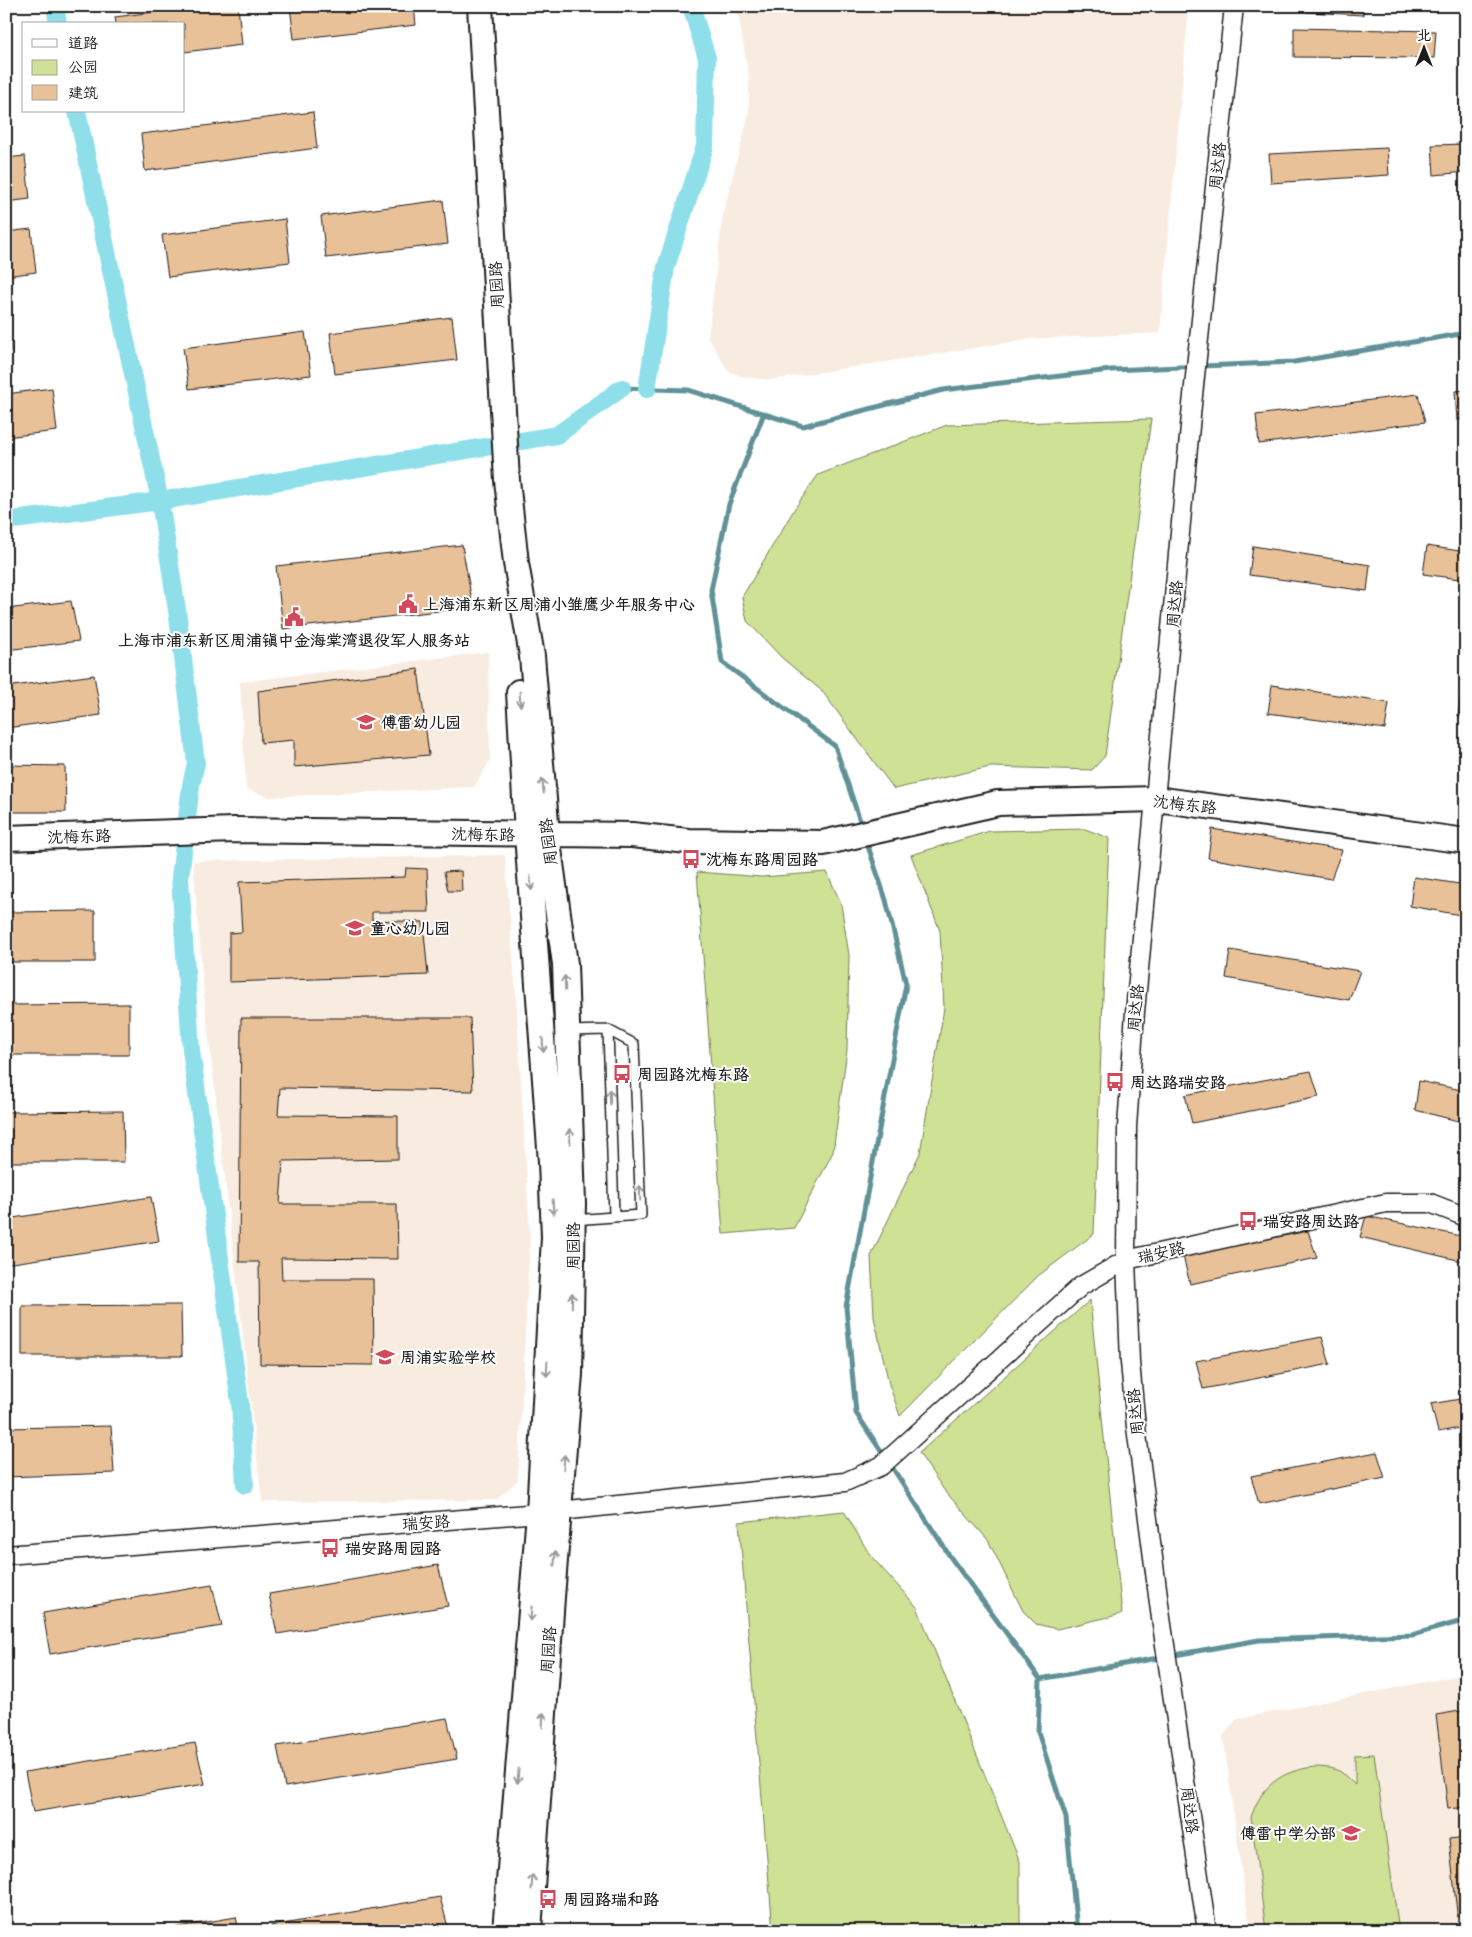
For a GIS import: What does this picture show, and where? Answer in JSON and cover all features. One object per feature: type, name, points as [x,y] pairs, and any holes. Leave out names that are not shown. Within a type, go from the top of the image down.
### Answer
[{"type":"street","name":"周园路","points":[[480,6],[507,480],[516,563],[518,671],[537,834],[544,1047],[554,1238],[550,1512],[552,1597],[529,1931]]},
{"type":"street","name":"周达路","points":[[1207,1931],[1160,1611],[1136,1427],[1130,1362],[1126,1260],[1129,1082],[1192,405],[1234,6]]},
{"type":"street","name":"沈梅东路","points":[[6,838],[234,830],[632,835],[688,841],[823,843],[998,803],[1156,799],[1466,841]]},
{"type":"street","name":"周园路","points":[[505,1931],[550,1512],[570,1374],[573,1220],[564,964],[537,834]]},
{"type":"street","name":"瑞安路","points":[[6,1555],[550,1512],[845,1482],[881,1466],[1081,1286],[1126,1260],[1386,1203],[1430,1203],[1466,1217]]},
{"type":"lane","points":[[608,1030],[614,1215]]},
{"type":"lane","points":[[567,1031],[608,1030],[634,1044],[641,1215],[614,1215],[573,1220]]},
{"type":"shaded area","points":[[737,6],[1189,6],[1160,333],[1031,339],[771,380],[744,377],[728,371],[708,337],[723,213],[749,114],[749,79]]},
{"type":"shaded area","name":"傅雷幼儿园","points":[[488,652],[490,761],[474,787],[269,797],[246,789],[240,682]]},
{"type":"shaded area","name":"周浦实验学校","points":[[505,855],[516,995],[530,1235],[518,1480],[496,1500],[262,1502],[204,995],[193,861]]},
{"type":"shaded area","name":"傅雷中学分部","points":[[1466,1674],[1466,1931],[1250,1931],[1223,1736],[1237,1719]]},
{"type":"green space","points":[[1151,419],[1105,756],[1092,770],[990,767],[894,789],[822,691],[782,658],[747,621],[742,597],[795,508],[818,475],[947,425]]},
{"type":"green space","points":[[1085,829],[1109,838],[1094,1234],[1038,1276],[900,1416],[889,1384],[874,1317],[871,1256],[920,1153],[944,1008],[940,931],[911,855],[990,831]]},
{"type":"green space","points":[[697,872],[762,877],[827,872],[841,904],[849,955],[847,1050],[833,1152],[794,1228],[723,1234]]},
{"type":"green space","points":[[1090,1300],[1122,1614],[1057,1629],[1036,1624],[1023,1611],[988,1540],[944,1490],[919,1453]]},
{"type":"green space","points":[[844,1511],[870,1555],[917,1607],[1020,1862],[1020,1931],[773,1931],[739,1522]]},
{"type":"green space","points":[[1374,1754],[1399,1931],[1266,1931],[1251,1817],[1261,1796],[1267,1788],[1282,1776],[1314,1767],[1338,1771],[1355,1785],[1355,1755]]},
{"type":"building","points":[[200,6],[238,6],[242,45],[185,52],[185,22],[116,22],[115,17]]},
{"type":"building","points":[[290,6],[414,6],[416,25],[294,39]]},
{"type":"building","points":[[1307,6],[1363,6],[1363,15],[1307,12]]},
{"type":"building","points":[[1294,28],[1436,31],[1434,58],[1294,57]]},
{"type":"building","points":[[6,77],[12,115],[6,116]]},
{"type":"building","points":[[313,112],[317,148],[145,171],[141,134]]},
{"type":"building","points":[[1466,144],[1466,172],[1434,175],[1432,145]]},
{"type":"building","points":[[1387,148],[1389,175],[1271,183],[1269,154]]},
{"type":"building","points":[[25,156],[30,199],[6,202],[6,158]]},
{"type":"building","points":[[443,200],[448,244],[326,258],[321,216]]},
{"type":"building","points":[[285,219],[290,262],[168,277],[162,235]]},
{"type":"building","points":[[31,229],[36,272],[6,276],[6,232]]},
{"type":"building","points":[[6,313],[11,351],[6,352]]},
{"type":"building","points":[[452,317],[457,360],[335,374],[330,333]]},
{"type":"building","points":[[305,332],[311,375],[189,389],[183,348]]},
{"type":"building","points":[[52,388],[57,431],[6,437],[6,394]]},
{"type":"building","points":[[1466,390],[1466,419],[1457,420],[1455,391]]},
{"type":"building","points":[[1418,394],[1425,422],[1259,444],[1256,415]]},
{"type":"building","points":[[462,545],[473,607],[283,629],[276,566]]},
{"type":"building","points":[[1253,546],[1370,565],[1367,591],[1249,575]]},
{"type":"building","points":[[1427,546],[1466,552],[1466,580],[1423,574]]},
{"type":"building","points":[[71,601],[79,641],[6,650],[6,609]]},
{"type":"building","name":"傅雷幼儿园","points":[[418,669],[429,755],[294,767],[294,740],[261,743],[258,691]]},
{"type":"building","points":[[94,675],[101,715],[6,728],[6,687]]},
{"type":"building","points":[[1272,685],[1389,703],[1385,729],[1268,713]]},
{"type":"building","points":[[1462,687],[1466,688],[1466,717],[1458,716]]},
{"type":"building","points":[[6,765],[65,766],[66,812],[6,812]]},
{"type":"building","points":[[1212,829],[1342,850],[1331,879],[1208,858]]},
{"type":"building","name":"童心幼儿园","points":[[406,868],[427,869],[429,912],[372,912],[372,920],[423,922],[428,975],[229,982],[229,933],[242,932],[239,882],[405,877]]},
{"type":"building","points":[[461,871],[462,891],[448,891],[444,872]]},
{"type":"building","points":[[1414,877],[1466,885],[1466,916],[1410,906]]},
{"type":"building","points":[[95,911],[95,962],[6,962],[6,912]]},
{"type":"building","points":[[1230,950],[1360,971],[1349,1000],[1226,978]]},
{"type":"building","points":[[129,1004],[129,1055],[6,1055],[6,1005]]},
{"type":"building","points":[[241,1018],[470,1018],[473,1091],[280,1088],[278,1115],[398,1116],[398,1159],[283,1161],[280,1204],[397,1204],[398,1259],[281,1258],[282,1279],[373,1279],[374,1365],[260,1364],[259,1262],[239,1262]]},
{"type":"building","points":[[1311,1071],[1319,1097],[1192,1123],[1185,1095]]},
{"type":"building","points":[[1419,1081],[1466,1091],[1466,1123],[1415,1110]]},
{"type":"building","points":[[123,1111],[124,1162],[6,1162],[6,1112]]},
{"type":"building","points":[[151,1197],[159,1241],[6,1264],[6,1219]]},
{"type":"building","points":[[1366,1216],[1466,1237],[1466,1262],[1360,1237]]},
{"type":"building","points":[[1308,1231],[1317,1258],[1190,1284],[1183,1256]]},
{"type":"building","points":[[181,1305],[182,1356],[22,1356],[22,1306]]},
{"type":"building","points":[[1322,1337],[1330,1364],[1203,1389],[1196,1361]]},
{"type":"building","points":[[1466,1398],[1466,1427],[1438,1432],[1431,1404]]},
{"type":"building","points":[[111,1426],[114,1473],[6,1477],[6,1428]]},
{"type":"building","points":[[1377,1452],[1385,1478],[1259,1504],[1251,1476]]},
{"type":"building","points":[[438,1565],[448,1606],[277,1634],[269,1594]]},
{"type":"building","points":[[212,1585],[222,1626],[50,1654],[43,1613]]},
{"type":"building","points":[[1466,1710],[1466,1807],[1448,1809],[1436,1715]]},
{"type":"building","points":[[447,1718],[457,1759],[285,1787],[277,1746]]},
{"type":"building","points":[[195,1743],[205,1784],[33,1812],[25,1772]]},
{"type":"building","points":[[1466,1837],[1466,1931],[1459,1931],[1449,1839]]},
{"type":"building","points":[[440,1897],[449,1931],[272,1931],[271,1926]]},
{"type":"building","points":[[236,1917],[239,1931],[155,1931]]},
{"type":"waterway","points":[[55,6],[58,22]]},
{"type":"waterway","points":[[647,389],[666,267],[705,146],[707,58],[691,6]]},
{"type":"waterway","points":[[77,112],[160,501],[178,617],[196,763],[191,785],[180,877],[191,1050],[240,1403],[245,1485]]},
{"type":"waterway","points":[[622,388],[688,390],[803,426],[943,390],[1111,370],[1294,362],[1466,333]]},
{"type":"waterway","points":[[6,521],[160,501],[557,435],[622,388]]},
{"type":"waterway","points":[[764,413],[729,504],[711,590],[722,662],[835,746],[862,827]]},
{"type":"waterway","points":[[866,840],[886,900],[906,984],[846,1307],[856,1413],[885,1457]]},
{"type":"waterway","points":[[890,1464],[951,1558],[1040,1679],[1038,1732],[1066,1818],[1077,1931]]},
{"type":"waterway","points":[[1040,1679],[1259,1640],[1412,1635],[1466,1620]]},
{"type":"place","name":"上海浦东新区周浦小雏鹰少年服务中心","points":[[408,604]]},
{"type":"place","name":"上海市浦东新区周浦镇中金海棠湾退役军人服务站","points":[[294,617]]},
{"type":"place","name":"傅雷幼儿园","points":[[366,722]]},
{"type":"place","name":"沈梅东路周园路","points":[[691,859]]},
{"type":"place","name":"童心幼儿园","points":[[355,928]]},
{"type":"place","name":"周园路沈梅东路","points":[[622,1074]]},
{"type":"place","name":"周达路瑞安路","points":[[1115,1082]]},
{"type":"place","name":"瑞安路周达路","points":[[1248,1221]]},
{"type":"place","name":"周浦实验学校","points":[[385,1357]]},
{"type":"place","name":"瑞安路周园路","points":[[330,1548]]},
{"type":"place","name":"傅雷中学分部","points":[[1351,1833]]},
{"type":"place","name":"周园路瑞和路","points":[[548,1899]]}]
